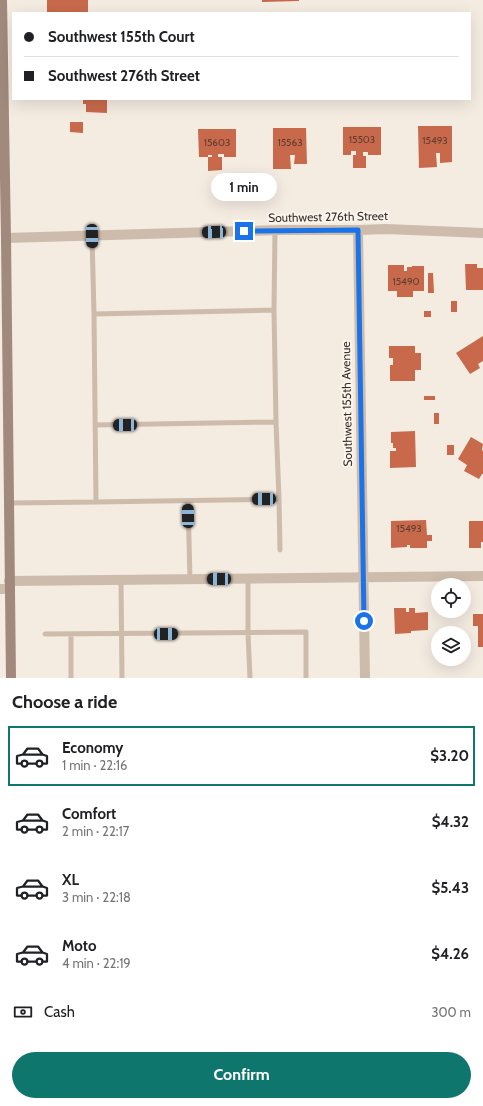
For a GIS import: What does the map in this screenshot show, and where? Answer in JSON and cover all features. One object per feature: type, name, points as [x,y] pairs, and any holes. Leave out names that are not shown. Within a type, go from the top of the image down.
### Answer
[{"type":"street","points":[[2,0],[8,503],[6,587],[10,678]]},
{"type":"street","name":"Southwest 276th Street","points":[[6,238],[275,230],[386,229],[483,233]]},
{"type":"street","name":"Southwest 155th Avenue","points":[[358,230],[365,678]]},
{"type":"street","points":[[6,587],[121,580],[483,576]]},
{"type":"lane","points":[[275,230],[274,310],[280,550]]},
{"type":"lane","points":[[92,236],[96,502]]},
{"type":"lane","points":[[94,314],[274,310]]},
{"type":"lane","points":[[95,425],[276,422]]},
{"type":"lane","points":[[8,503],[279,499]]},
{"type":"lane","points":[[188,501],[190,580]]},
{"type":"lane","points":[[248,579],[250,678]]},
{"type":"lane","points":[[121,580],[122,678]]},
{"type":"lane","points":[[44,634],[306,632],[306,678]]},
{"type":"lane","points":[[71,634],[71,678]]},
{"type":"building","points":[[47,0],[88,0],[88,12],[47,12]]},
{"type":"building","points":[[262,0],[299,0],[299,1],[262,2]]},
{"type":"building","points":[[83,100],[107,100],[107,113],[86,112],[86,104],[83,104]]},
{"type":"building","points":[[70,122],[83,122],[83,133],[70,132]]},
{"type":"building","points":[[418,126],[452,126],[452,162],[440,163],[440,153],[436,153],[437,167],[419,168]]},
{"type":"building","points":[[343,127],[381,127],[381,155],[368,155],[368,152],[363,152],[363,156],[366,156],[366,168],[353,168],[353,155],[356,155],[356,151],[351,151],[351,155],[343,155]]},
{"type":"building","points":[[273,128],[306,128],[307,164],[294,164],[295,155],[290,155],[291,169],[273,169]]},
{"type":"building","points":[[198,129],[236,129],[236,157],[224,157],[224,154],[218,154],[218,157],[222,157],[222,170],[208,171],[208,157],[199,157]]},
{"type":"building","points":[[465,264],[477,264],[477,268],[483,268],[483,290],[466,290]]},
{"type":"building","points":[[388,265],[404,265],[404,271],[407,271],[407,267],[424,266],[424,291],[413,291],[413,297],[397,297],[397,291],[388,291]]},
{"type":"building","points":[[428,273],[433,273],[434,293],[428,293]]},
{"type":"building","points":[[451,301],[457,301],[457,312],[451,312]]},
{"type":"building","points":[[424,311],[431,311],[431,317],[424,317]]},
{"type":"building","points":[[483,336],[483,361],[478,364],[480,368],[470,374],[456,353]]},
{"type":"building","points":[[389,346],[415,346],[415,353],[421,353],[421,370],[415,370],[415,381],[390,381],[390,365],[393,365],[393,358],[389,358]]},
{"type":"building","points":[[424,396],[435,396],[435,400],[424,400]]},
{"type":"building","points":[[434,413],[439,413],[439,424],[434,424]]},
{"type":"building","points":[[415,431],[416,467],[390,468],[390,451],[396,451],[396,448],[393,448],[393,443],[391,443],[391,432]]},
{"type":"building","points":[[471,437],[483,444],[483,474],[479,479],[464,471],[467,465],[458,459]]},
{"type":"building","points":[[447,445],[454,445],[454,455],[447,455]]},
{"type":"building","points":[[426,520],[427,535],[432,535],[432,541],[427,541],[427,548],[410,548],[410,545],[407,545],[407,547],[391,548],[391,521]]},
{"type":"building","points":[[469,521],[483,521],[483,542],[481,542],[481,548],[469,548]]},
{"type":"building","points":[[394,608],[406,608],[406,612],[409,612],[409,608],[415,608],[415,613],[428,612],[428,630],[395,634]]},
{"type":"building","points":[[473,614],[483,614],[483,647],[478,647],[478,626],[473,626]]},
{"type":"route","points":[[244,231],[358,230],[364,621]]}]
